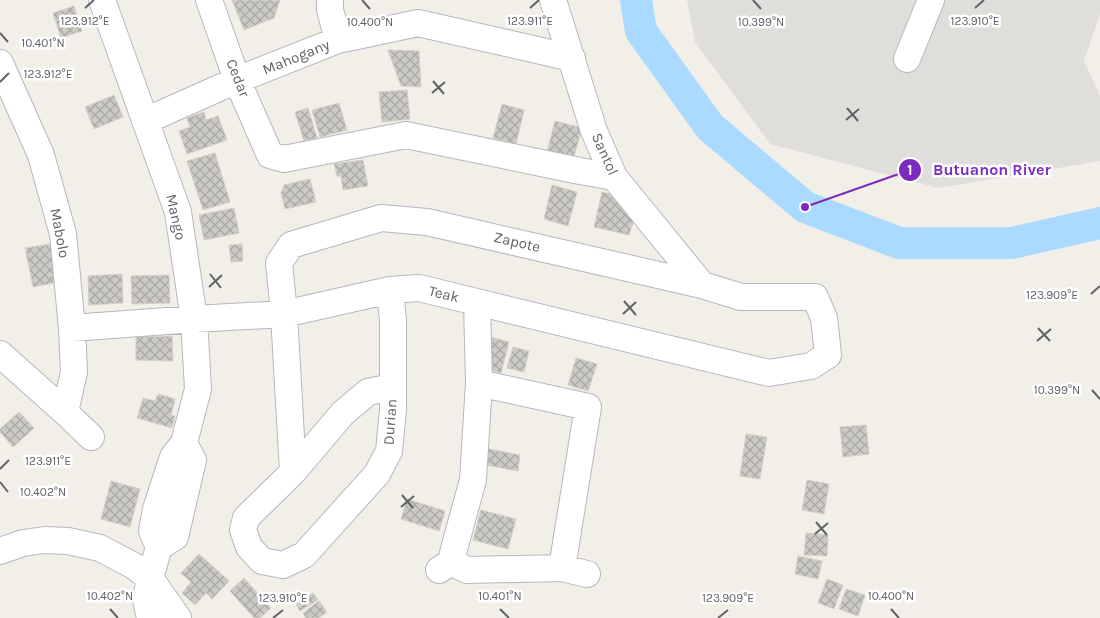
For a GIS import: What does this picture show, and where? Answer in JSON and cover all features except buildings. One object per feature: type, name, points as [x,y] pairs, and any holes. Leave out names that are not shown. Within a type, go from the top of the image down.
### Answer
[{"type":"street","name":"Mango","points":[[102,0],[178,212],[194,319],[198,389],[184,443],[193,460],[174,537],[159,548],[150,578],[146,600],[150,618]]},
{"type":"street","name":"Cedar","points":[[208,0],[238,80],[270,155],[284,159],[406,134],[614,177]]},
{"type":"street","points":[[330,0],[330,10],[338,40]]},
{"type":"street","name":"Santol","points":[[553,0],[594,131],[614,177],[702,284]]},
{"type":"street","points":[[907,59],[931,0]]},
{"type":"street","name":"Mahogany","points":[[145,120],[338,40],[418,23],[572,58]]},
{"type":"street","name":"Mabolo","points":[[0,63],[42,155],[62,234],[72,328],[74,372],[65,412]]},
{"type":"street","name":"Zapote","points":[[293,472],[284,314],[279,262],[291,245],[381,218],[427,222],[702,284],[741,297],[815,297],[824,318],[828,355],[811,366]]},
{"type":"street","name":"Teak","points":[[72,328],[284,314],[390,290],[419,288],[769,373],[811,366]]},
{"type":"street","name":"Durian","points":[[293,472],[246,518],[243,530],[249,547],[262,561],[283,565],[304,555],[377,474],[389,450],[392,410],[390,290]]},
{"type":"street","points":[[477,302],[479,383],[473,480],[454,548],[445,566],[467,570],[575,571],[588,407],[479,383]]},
{"type":"street","points":[[0,354],[92,438]]},
{"type":"street","points":[[293,472],[343,413],[355,402],[368,392],[392,387]]},
{"type":"street","points":[[0,551],[23,543],[44,540],[68,541],[100,548],[134,566],[150,578],[178,618]]},
{"type":"shaded area","points":[[687,0],[1100,0],[1100,14],[1084,61],[1100,96],[1100,161],[938,188],[770,144],[695,42]]},
{"type":"waterway","points":[[636,0],[641,31],[710,127],[805,207],[899,243],[1012,243],[1100,223]]},
{"type":"place","name":"Butuanon River","points":[[805,207]]}]
